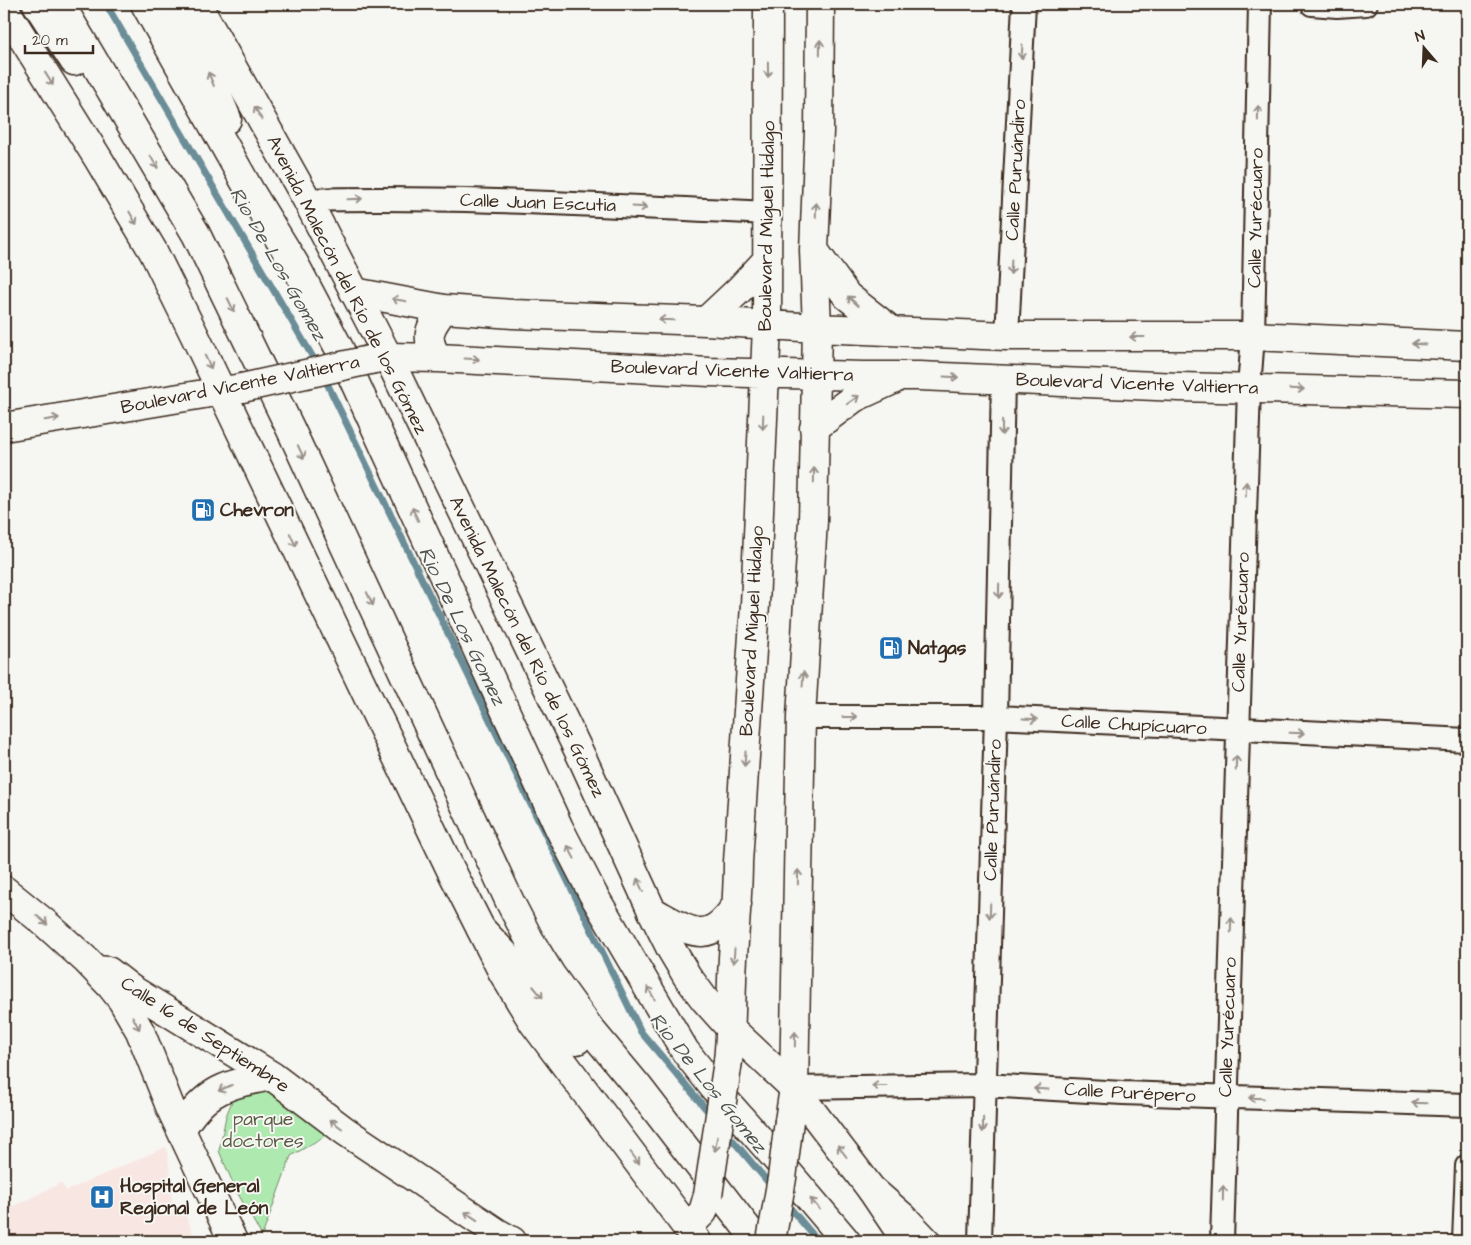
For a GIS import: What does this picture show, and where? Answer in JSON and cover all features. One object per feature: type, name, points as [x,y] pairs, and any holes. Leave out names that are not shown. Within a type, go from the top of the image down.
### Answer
[{"type":"main road","points":[[37,4],[86,80],[129,120]]},
{"type":"main road","points":[[60,4],[196,234],[231,304],[529,939],[551,975],[590,1029],[707,1185],[757,1241]]},
{"type":"main road","name":"Avenida Malecón del Río de los Gómez","points":[[146,4],[250,191],[294,263],[340,350],[559,828],[593,894],[685,1051],[715,1089],[846,1241]]},
{"type":"main road","points":[[174,4],[207,71],[231,130],[250,191]]},
{"type":"main road","name":"Avenida Malecón del Río de los Gómez","points":[[197,4],[307,200],[354,292],[381,358],[584,762],[671,949],[687,976],[705,1000],[731,1028],[794,1088],[871,1190],[904,1218],[926,1241]]},
{"type":"main road","name":"Boulevard Miguel Hidalgo","points":[[686,1237],[703,1212],[728,1061],[731,1028],[732,980],[738,904],[738,862],[756,605],[767,326],[768,4]]},
{"type":"main road","points":[[771,1241],[782,1178],[794,1088],[802,717],[813,520],[817,328],[814,250],[820,4]]},
{"type":"main road","points":[[4,8],[153,250],[232,390],[450,868],[503,973],[533,1022],[686,1237]]},
{"type":"main road","points":[[814,250],[847,296],[892,331]]},
{"type":"main road","points":[[706,321],[767,260]]},
{"type":"main road","points":[[354,292],[444,309],[513,314],[706,321],[767,326],[1007,336],[1253,336],[1467,346]]},
{"type":"main road","points":[[438,358],[431,346],[429,335],[433,323],[444,309]]},
{"type":"main road","name":"Boulevard Vicente Valtierra","points":[[4,427],[232,390],[381,358],[438,358],[815,375],[919,376],[1179,387],[1467,394]]},
{"type":"main road","points":[[814,428],[862,394],[896,380],[919,376]]},
{"type":"main road","name":"Calle 16 de Septiembre","points":[[4,890],[46,924],[96,970],[108,971],[131,989],[272,1076],[345,1131],[512,1241]]},
{"type":"main road","points":[[652,911],[688,930],[700,933],[711,932],[728,918],[738,904]]},
{"type":"main road","points":[[482,930],[538,993],[641,1119],[707,1185]]},
{"type":"main road","points":[[96,970],[122,1000],[140,1031],[170,1109],[233,1241]]},
{"type":"main road","points":[[181,1130],[198,1105],[216,1092],[235,1083],[272,1076]]},
{"type":"main road","points":[[871,1190],[906,1241]]},
{"type":"street","name":"Calle Puruándiro","points":[[1007,336],[1024,4]]},
{"type":"street","name":"Calle Yurécuaro","points":[[1222,1241],[1237,730],[1249,388],[1253,336],[1260,4]]},
{"type":"street","points":[[1312,4],[1337,6],[1366,4]]},
{"type":"street","name":"Calle Juan Escutia","points":[[307,200],[380,198],[527,202],[768,214]]},
{"type":"street","name":"Calle Puruándiro","points":[[980,1241],[996,717],[1003,380]]},
{"type":"street","name":"Calle Chupícuaro","points":[[802,717],[996,717],[1467,740]]},
{"type":"street","name":"Calle Purépero","points":[[794,1088],[984,1085],[1123,1093],[1467,1105]]},
{"type":"street","points":[[1464,1241],[1467,1166]]},
{"type":"shaded area","name":"Hospital General Regional de León","points":[[166,1147],[171,1177],[172,1207],[182,1207],[196,1241],[4,1241],[4,1211],[61,1183],[66,1191]]},
{"type":"green space","name":"parque doctores","points":[[266,1090],[278,1095],[299,1111],[305,1120],[330,1133],[291,1156],[262,1236],[237,1192],[219,1151],[226,1116],[233,1099]]},
{"type":"waterway","name":"Rio De Los Gomez","points":[[106,4],[318,366]]},
{"type":"waterway","name":"Rio De Los Gomez","points":[[323,375],[641,1032],[712,1116]]},
{"type":"waterway","name":"Rio De Los Gomez","points":[[725,1131],[773,1188]]},
{"type":"waterway","name":"Rio De Los Gomez","points":[[785,1202],[818,1241]]},
{"type":"place","name":"Chevron","points":[[203,510]]},
{"type":"place","name":"Natgas","points":[[891,648]]},
{"type":"place","name":"Hospital General Regional de León","points":[[102,1197]]}]
